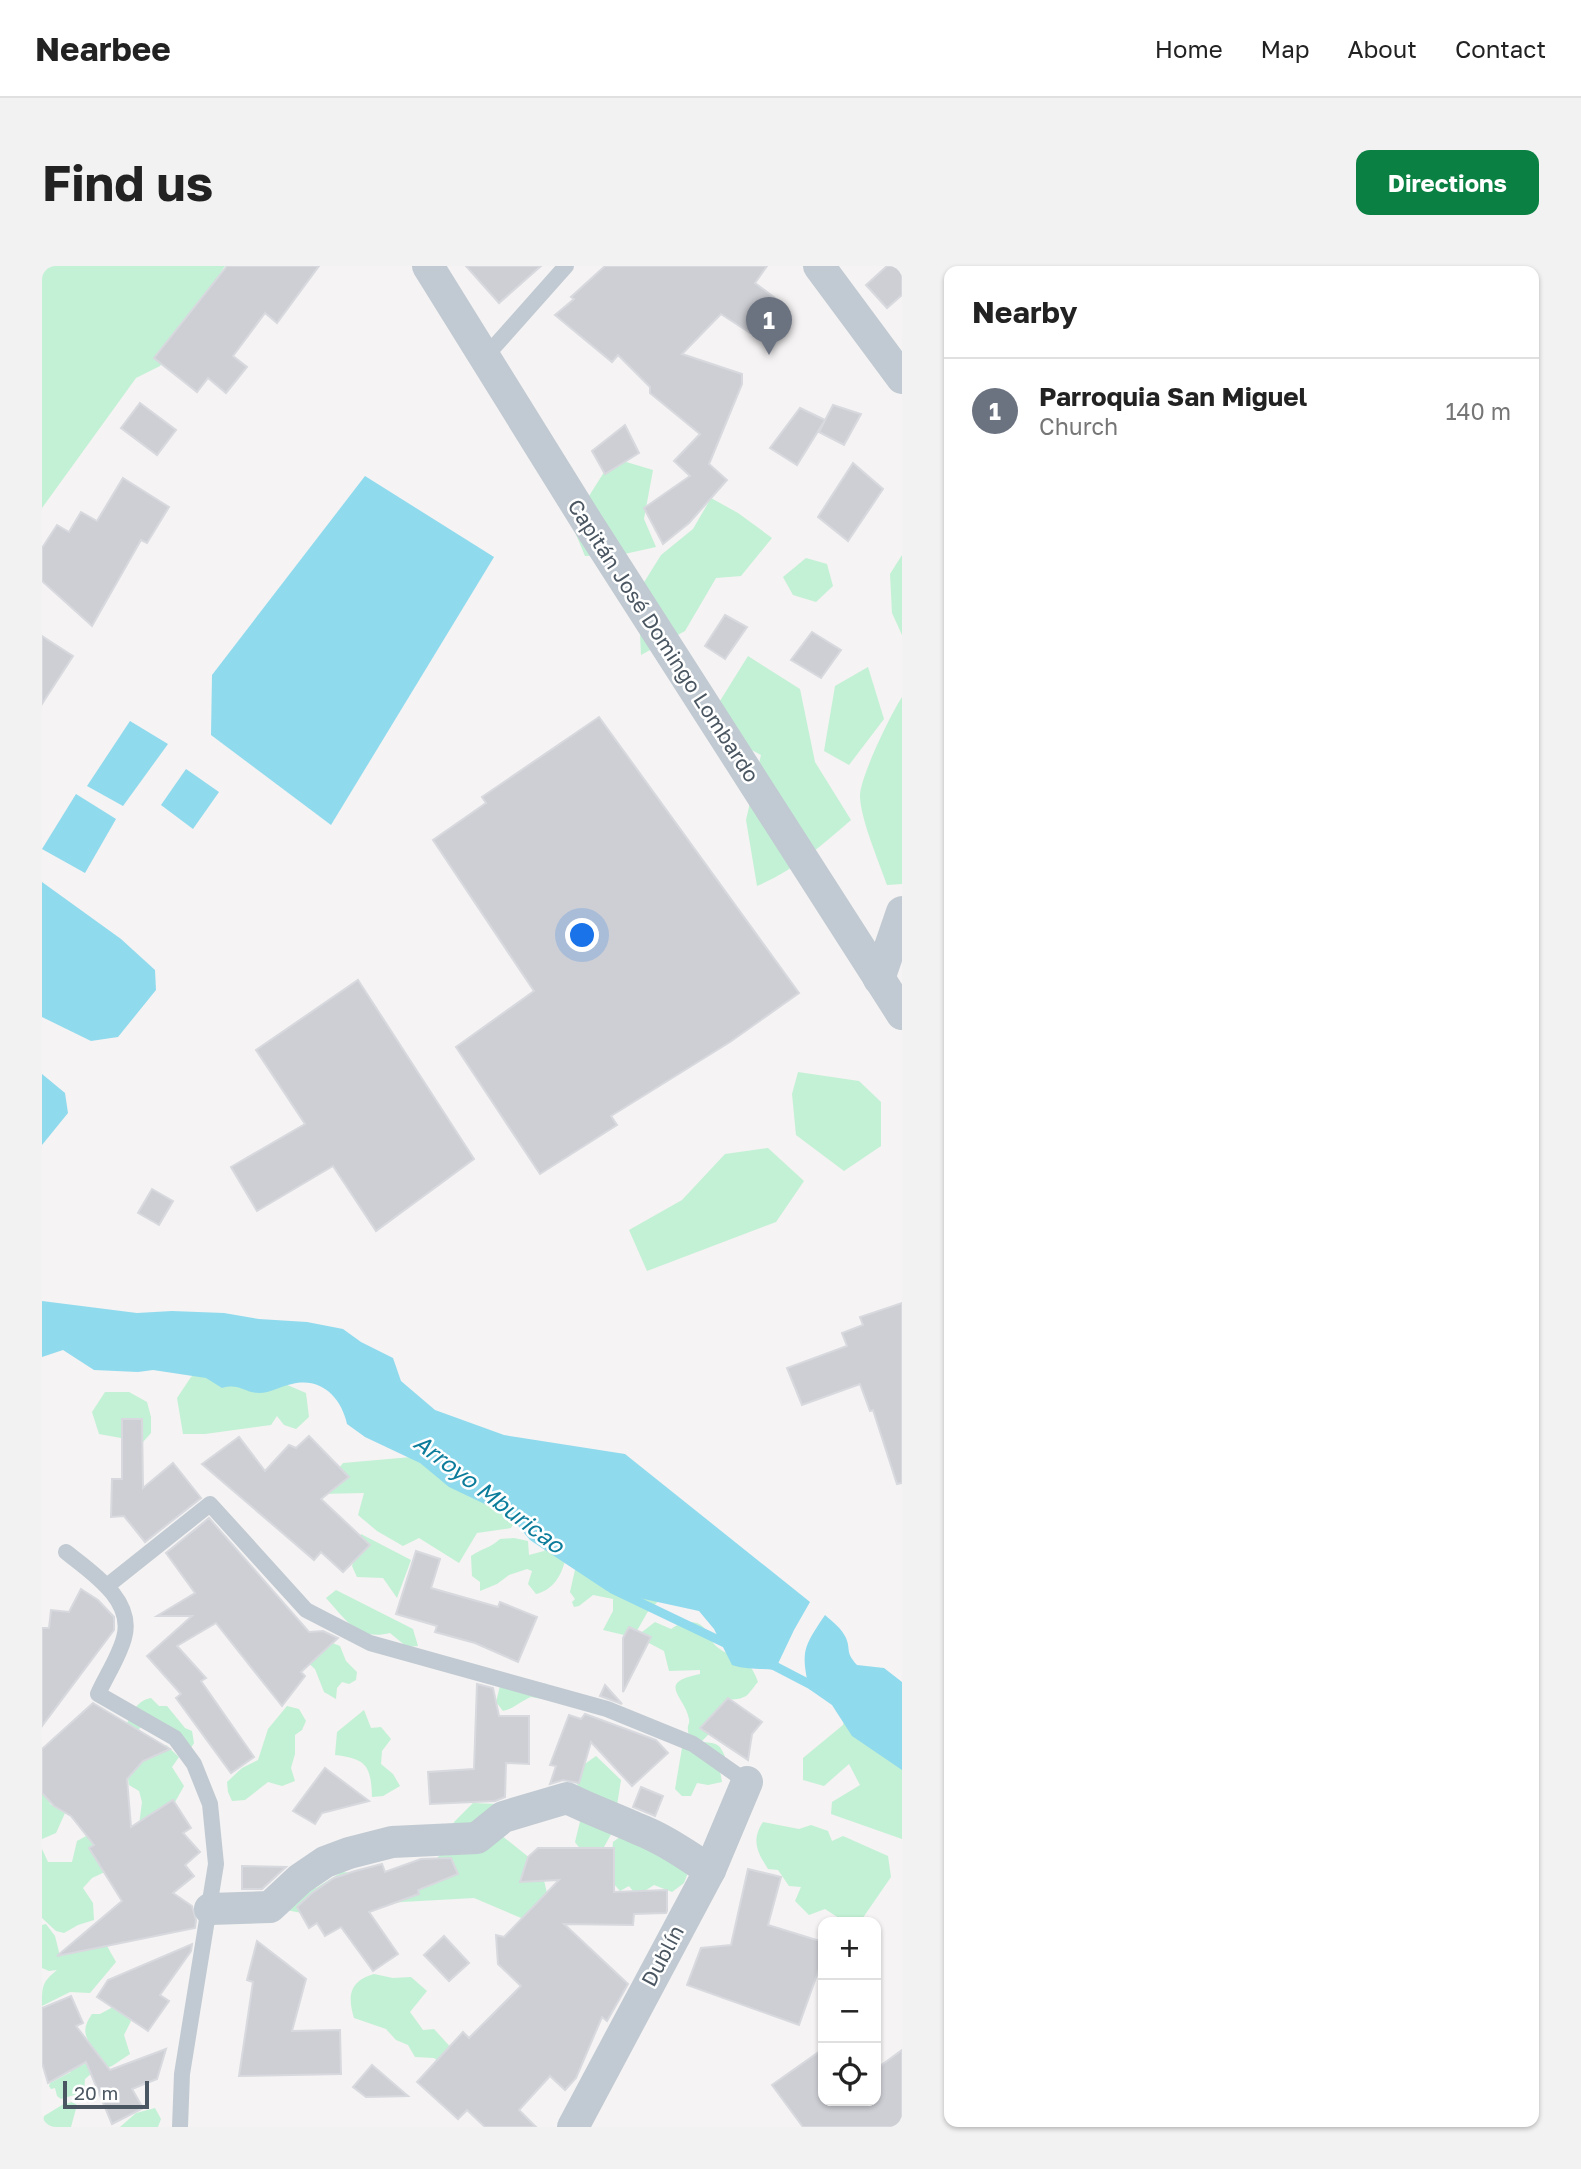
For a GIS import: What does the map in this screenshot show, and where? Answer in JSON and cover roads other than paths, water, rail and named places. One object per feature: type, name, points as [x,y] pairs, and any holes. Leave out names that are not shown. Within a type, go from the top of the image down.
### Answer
[{"type":"street","name":"Capitán José Domingo Lombardo","points":[[428,266],[587,522],[902,1014]]},
{"type":"street","points":[[819,266],[902,378]]},
{"type":"street","points":[[879,979],[902,912]]},
{"type":"street","name":"Dublín","points":[[573,2127],[709,1870],[747,1782]]},
{"type":"street","points":[[210,1909],[270,1907],[300,1879],[325,1862],[349,1853],[392,1842],[477,1838],[503,1817],[567,1798],[669,1844],[709,1870]]},
{"type":"lane","points":[[485,357],[566,266]]},
{"type":"lane","points":[[107,1586],[209,1504],[306,1610],[370,1643],[607,1709],[693,1744],[747,1782]]},
{"type":"lane","points":[[66,1552],[107,1586],[126,1618],[124,1638],[98,1694],[176,1738],[194,1764],[210,1804],[216,1864],[182,2074],[180,2127]]},
{"type":"water","points":[[365,476],[494,557],[331,825],[211,735],[212,675]]},
{"type":"water","points":[[130,721],[168,744],[123,806],[87,786]]},
{"type":"water","points":[[186,769],[219,792],[193,829],[161,805]]},
{"type":"water","points":[[76,794],[116,819],[85,873],[42,849]]},
{"type":"water","points":[[42,882],[121,939],[155,970],[156,990],[118,1037],[91,1041],[42,1017]]},
{"type":"water","points":[[42,1074],[65,1093],[68,1113],[42,1145]]},
{"type":"water","points":[[42,1301],[137,1313],[224,1313],[259,1319],[307,1322],[343,1329],[361,1342],[393,1358],[401,1381],[435,1410],[504,1435],[625,1454],[810,1602],[775,1670],[732,1665],[714,1629],[699,1611],[607,1591],[530,1540],[510,1516],[449,1487],[420,1463],[365,1437],[347,1424],[340,1405],[321,1386],[302,1383],[254,1393],[238,1387],[222,1388],[206,1378],[153,1370],[94,1370],[63,1350],[42,1357]]},
{"type":"water","points":[[825,1615],[844,1635],[857,1665],[884,1668],[902,1682],[902,1770],[852,1736],[832,1705],[809,1689],[805,1666],[806,1650]]},
{"type":"waterway","name":"Arroyo Mburicao","points":[[612,1589],[729,1645]]},
{"type":"waterway","name":"Arroyo Mburicao","points":[[767,1662],[817,1688]]},
{"type":"place","name":"Parroquia San Miguel","points":[[769,355]]}]
